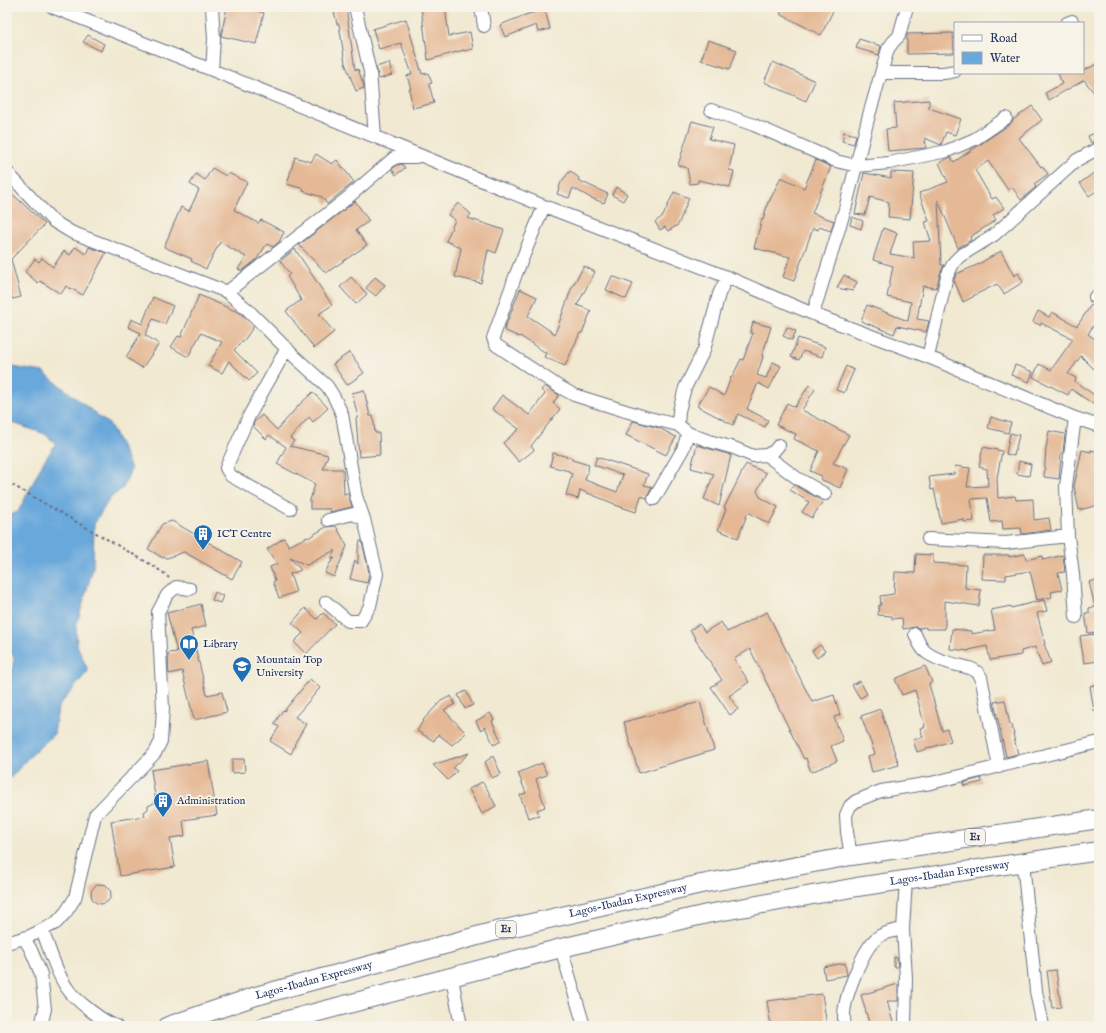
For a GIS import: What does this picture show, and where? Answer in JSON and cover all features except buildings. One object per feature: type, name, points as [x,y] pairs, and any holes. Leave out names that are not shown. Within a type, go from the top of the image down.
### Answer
[{"type":"highway","name":"Lagos-Ibadan Expressway","points":[[168,1026],[256,996],[492,932],[701,884],[851,856],[1099,819]]},
{"type":"highway","name":"Lagos-Ibadan Expressway","points":[[265,1026],[452,978],[561,948],[707,914],[906,880],[1099,851]]},
{"type":"street","points":[[52,7],[75,10],[212,70],[375,136],[425,158],[727,277],[813,314],[928,357],[1075,418],[1099,426]]},
{"type":"street","points":[[212,7],[214,39],[212,70]]},
{"type":"street","points":[[355,7],[370,72],[375,136]]},
{"type":"street","points":[[481,7],[484,26]]},
{"type":"street","points":[[813,314],[845,209],[888,49],[899,36],[907,7]]},
{"type":"street","points":[[881,73],[944,73],[954,71]]},
{"type":"street","points":[[711,110],[760,128],[836,161],[857,166],[889,163],[946,151],[975,139],[1006,118]]},
{"type":"street","points":[[928,357],[947,276],[954,262],[960,256],[994,235],[1077,160],[1099,148]]},
{"type":"street","points":[[227,292],[345,200],[394,158],[410,156],[425,158]]},
{"type":"street","points":[[7,172],[53,221],[71,232],[108,248],[227,292],[247,308],[327,386],[342,414],[356,496],[364,519],[377,574],[370,606],[361,621],[348,621],[326,602]]},
{"type":"street","points":[[544,206],[516,274],[494,338],[496,345],[558,386],[574,394],[645,417],[678,424],[688,433],[734,448],[753,456],[766,455],[774,451],[779,445]]},
{"type":"street","points":[[678,424],[679,411],[685,388],[704,350],[719,294],[727,277]]},
{"type":"street","points":[[287,348],[249,416],[226,468],[231,476],[290,509]]},
{"type":"street","points":[[1075,418],[1066,486],[1068,536],[1073,574],[1076,617]]},
{"type":"street","points":[[654,499],[683,448],[688,433]]},
{"type":"street","points":[[766,455],[797,478],[825,494]]},
{"type":"street","points":[[328,520],[353,514],[364,519]]},
{"type":"street","points":[[928,539],[1006,543],[1068,536]]},
{"type":"street","points":[[7,943],[24,938],[56,923],[66,912],[75,898],[95,815],[155,753],[161,741],[163,708],[158,612],[167,595],[176,587],[190,588]]},
{"type":"street","points":[[915,634],[918,642],[926,652],[949,663],[974,669],[979,672],[999,767]]},
{"type":"street","points":[[851,856],[846,832],[846,815],[850,806],[856,801],[881,792],[931,783],[1099,742]]},
{"type":"street","points":[[1023,862],[1036,991],[1043,1026]]},
{"type":"street","points":[[905,1026],[906,978],[903,929],[906,880]]},
{"type":"street","points":[[845,1026],[844,1013],[852,981],[867,949],[877,938],[903,929]]},
{"type":"street","points":[[42,930],[57,968],[67,988],[91,1011],[116,1026]]},
{"type":"street","points":[[24,938],[31,950],[41,974],[45,1009],[40,1026]]},
{"type":"street","points":[[561,948],[584,1026]]},
{"type":"street","points":[[452,978],[461,1026]]},
{"type":"path","points":[[7,482],[165,574],[176,587]]},
{"type":"water","points":[[7,366],[43,372],[110,425],[131,469],[123,488],[110,498],[94,524],[93,568],[76,627],[77,645],[88,671],[58,707],[54,734],[27,759],[7,782],[7,702],[14,659],[7,641],[7,516],[18,512],[44,461],[56,444],[45,434],[7,421]]},
{"type":"place","name":"ICT Centre","points":[[203,551]]},
{"type":"place","name":"Library","points":[[189,661]]},
{"type":"place","name":"Mountain Top University","points":[[242,683]]},
{"type":"place","name":"Administration","points":[[163,818]]}]
